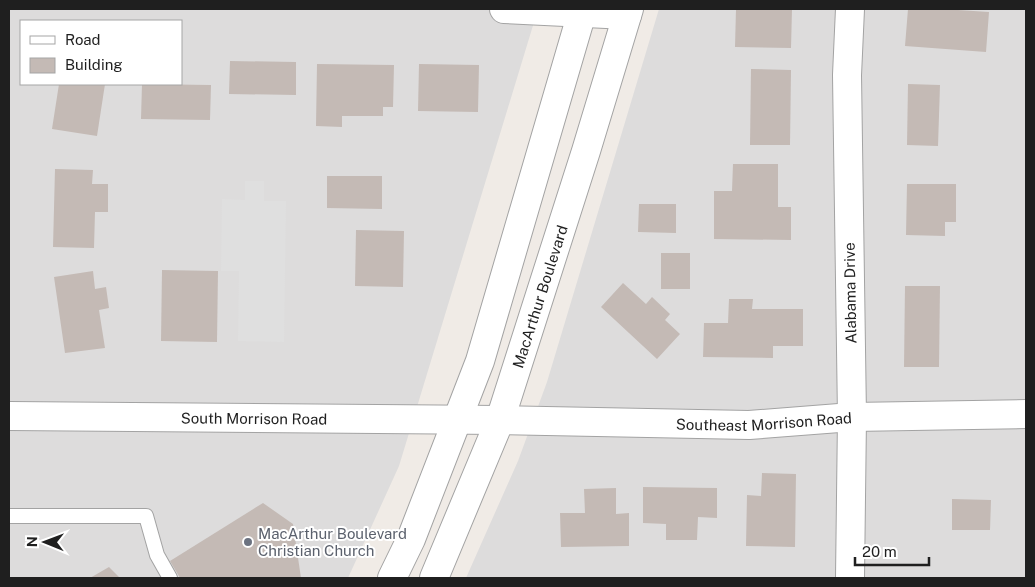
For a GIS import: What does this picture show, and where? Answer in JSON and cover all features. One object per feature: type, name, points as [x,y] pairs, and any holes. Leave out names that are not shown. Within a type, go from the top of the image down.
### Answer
[{"type":"street","points":[[504,9],[628,12]]},
{"type":"street","name":"Alabama Drive","points":[[850,9],[847,75],[852,417],[850,578]]},
{"type":"street","points":[[392,578],[411,539],[480,360],[583,11]]},
{"type":"street","name":"MacArthur Boulevard","points":[[434,578],[500,420],[586,151],[628,12]]},
{"type":"street","name":"Southeast Morrison Road","points":[[500,420],[749,425],[852,417],[1026,414]]},
{"type":"street","name":"South Morrison Road","points":[[9,416],[500,420]]},
{"type":"lane","points":[[9,516],[146,516],[156,556],[170,578]]},
{"type":"shaded area","points":[[9,9],[538,9],[399,466],[348,578],[9,578]]},
{"type":"shaded area","points":[[659,9],[1026,9],[1026,578],[466,578],[518,461],[547,382]]},
{"type":"shaded area","points":[[245,181],[264,181],[264,201],[286,201],[284,342],[238,341],[239,271],[221,271],[222,199],[245,200]]},
{"type":"building","points":[[736,9],[792,9],[791,48],[735,47]]},
{"type":"building","points":[[908,9],[958,9],[989,12],[986,52],[905,46]]},
{"type":"building","points":[[230,61],[296,62],[296,95],[229,94]]},
{"type":"building","points":[[317,64],[394,65],[393,107],[383,107],[383,116],[342,116],[342,127],[316,126]]},
{"type":"building","points":[[419,64],[479,65],[478,112],[418,111]]},
{"type":"building","points":[[751,69],[791,70],[790,145],[750,145]]},
{"type":"building","points":[[908,84],[940,85],[938,146],[907,145]]},
{"type":"building","points":[[59,85],[105,85],[97,136],[52,129]]},
{"type":"building","points":[[142,85],[211,85],[210,120],[141,119]]},
{"type":"building","points":[[733,164],[778,164],[778,207],[791,207],[791,240],[714,239],[714,191],[732,191]]},
{"type":"building","points":[[55,169],[93,170],[92,184],[108,184],[108,212],[95,212],[94,248],[53,247]]},
{"type":"building","points":[[327,176],[382,176],[382,209],[327,208]]},
{"type":"building","points":[[907,184],[956,184],[956,222],[945,222],[945,236],[906,235]]},
{"type":"building","points":[[639,204],[676,204],[676,233],[638,232]]},
{"type":"building","points":[[356,230],[404,231],[403,287],[355,286]]},
{"type":"building","points":[[661,253],[690,253],[690,289],[661,289]]},
{"type":"building","points":[[162,270],[218,271],[217,342],[161,341]]},
{"type":"building","points":[[93,271],[95,289],[106,287],[109,308],[99,310],[105,348],[65,353],[54,277]]},
{"type":"building","points":[[623,283],[646,304],[652,297],[670,314],[665,320],[680,334],[657,359],[601,307]]},
{"type":"building","points":[[905,286],[940,286],[939,367],[904,367]]},
{"type":"building","points":[[729,299],[753,299],[752,309],[803,309],[803,346],[773,346],[773,358],[703,357],[704,323],[728,323]]},
{"type":"building","points":[[762,473],[796,474],[795,547],[746,546],[747,495],[761,496]]},
{"type":"building","points":[[643,487],[717,488],[717,518],[698,517],[697,540],[666,540],[666,524],[643,523]]},
{"type":"building","points":[[616,488],[616,514],[629,513],[629,546],[561,547],[560,513],[585,513],[584,489]]},
{"type":"building","points":[[952,499],[991,500],[990,530],[952,530]]},
{"type":"building","name":"MacArthur Boulevard Christian Church","points":[[263,503],[293,524],[301,578],[180,578],[170,561]]},
{"type":"building","points":[[109,567],[120,578],[90,578]]},
{"type":"place","name":"MacArthur Boulevard Christian Church","points":[[248,542]]}]
